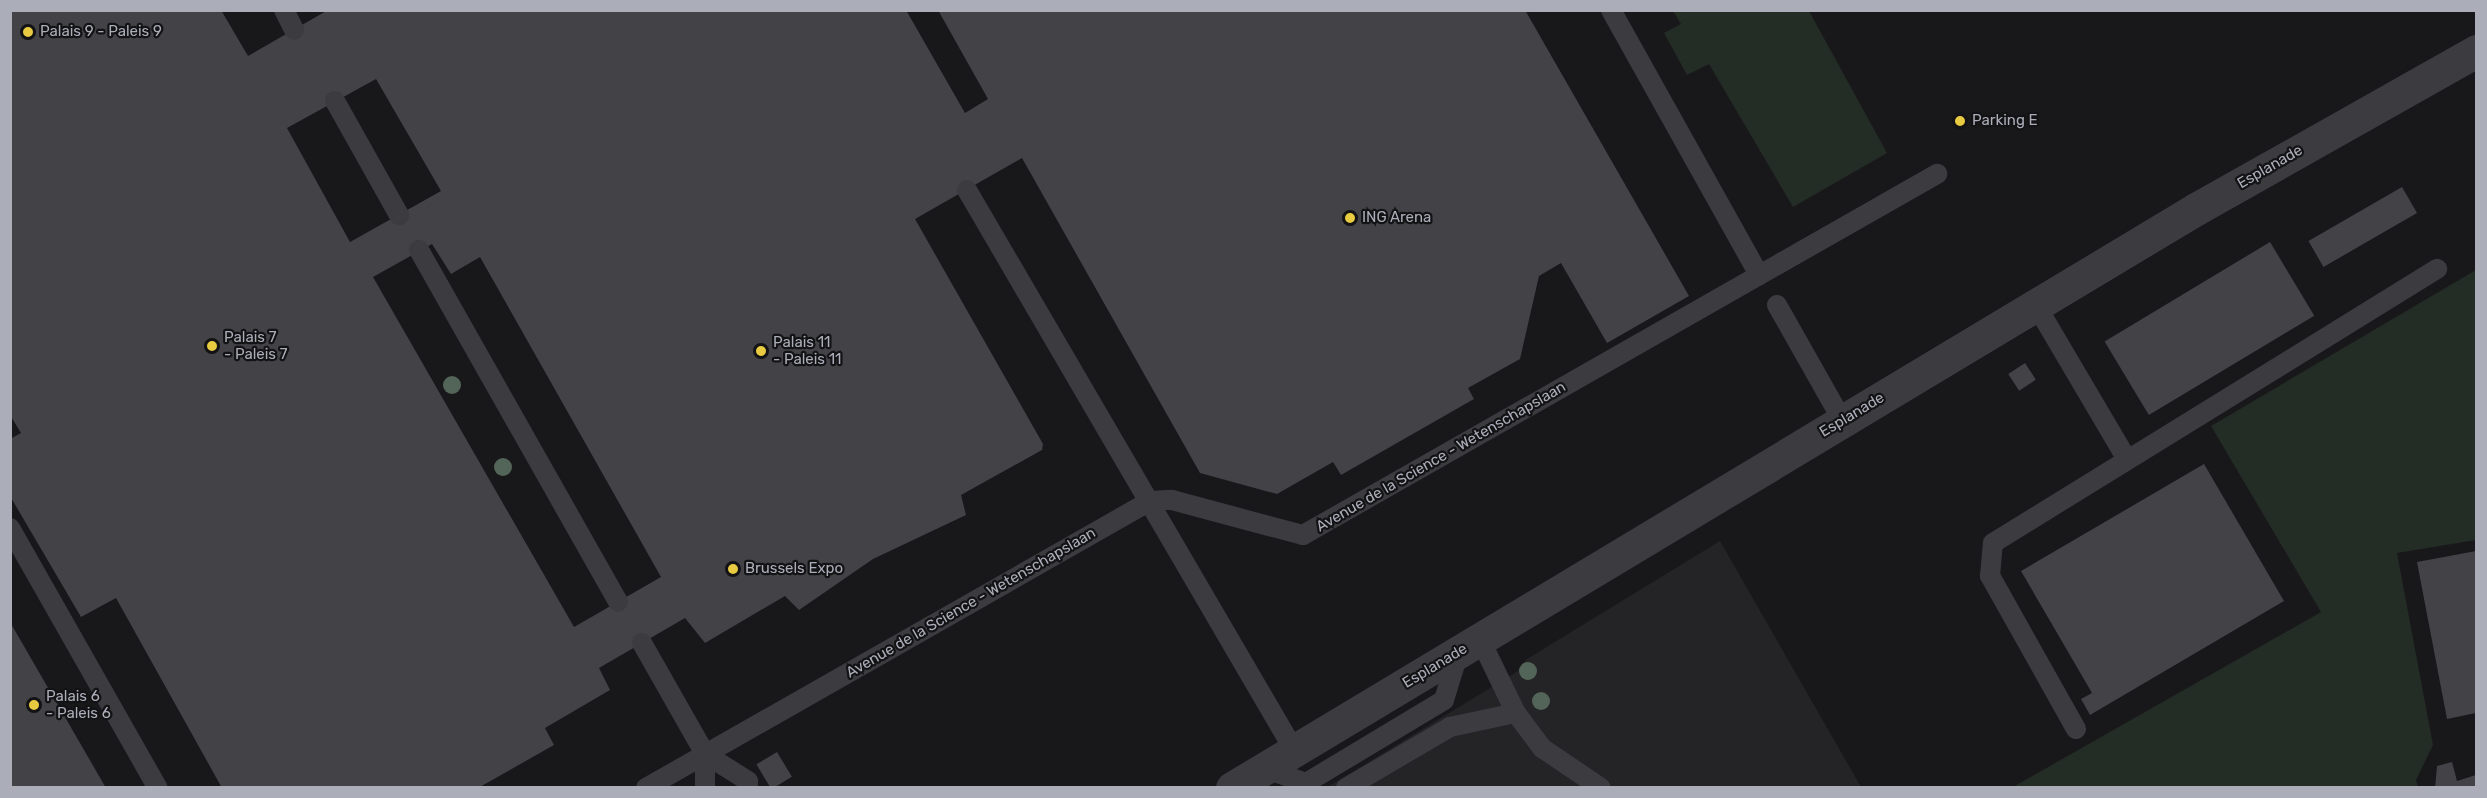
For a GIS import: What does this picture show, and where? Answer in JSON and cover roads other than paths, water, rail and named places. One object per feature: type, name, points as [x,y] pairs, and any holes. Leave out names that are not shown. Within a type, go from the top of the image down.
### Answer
[{"type":"street","name":"Esplanade","points":[[1232,788],[2036,305],[2476,51]]},
{"type":"lane","points":[[284,10],[294,30]]},
{"type":"lane","points":[[1611,10],[1759,275]]},
{"type":"lane","points":[[335,101],[399,214]]},
{"type":"lane","name":"Avenue de la Science - Wetenschapslaan","points":[[646,788],[1150,501],[1172,500],[1303,535],[1937,174]]},
{"type":"lane","points":[[967,190],[1294,750]]},
{"type":"lane","points":[[419,250],[618,602]]},
{"type":"lane","points":[[2076,729],[1990,576],[1988,553],[2001,534],[2437,269]]},
{"type":"lane","points":[[1777,305],[1842,420]]},
{"type":"lane","points":[[2036,305],[2126,458]]},
{"type":"lane","points":[[10,528],[158,788]]},
{"type":"lane","points":[[642,643],[705,754],[748,782],[748,788]]},
{"type":"lane","points":[[1469,645],[1516,713],[1558,763],[1601,788]]},
{"type":"lane","points":[[1263,768],[1306,783],[1449,695],[1469,645]]},
{"type":"lane","points":[[1346,788],[1450,727],[1516,713]]},
{"type":"lane","points":[[705,754],[705,788]]},
{"type":"place","name":"Palais 9 - Paleis 9","points":[[28,32]]},
{"type":"place","name":"Parking E","points":[[1960,121]]},
{"type":"place","name":"ING Arena","points":[[1350,218]]},
{"type":"place","name":"Palais 7 - Paleis 7","points":[[212,346]]},
{"type":"place","name":"Palais 11 - Paleis 11","points":[[761,351]]},
{"type":"place","name":"Brussels Expo","points":[[733,569]]},
{"type":"place","name":"Palais 6 - Paleis 6","points":[[34,705]]}]
